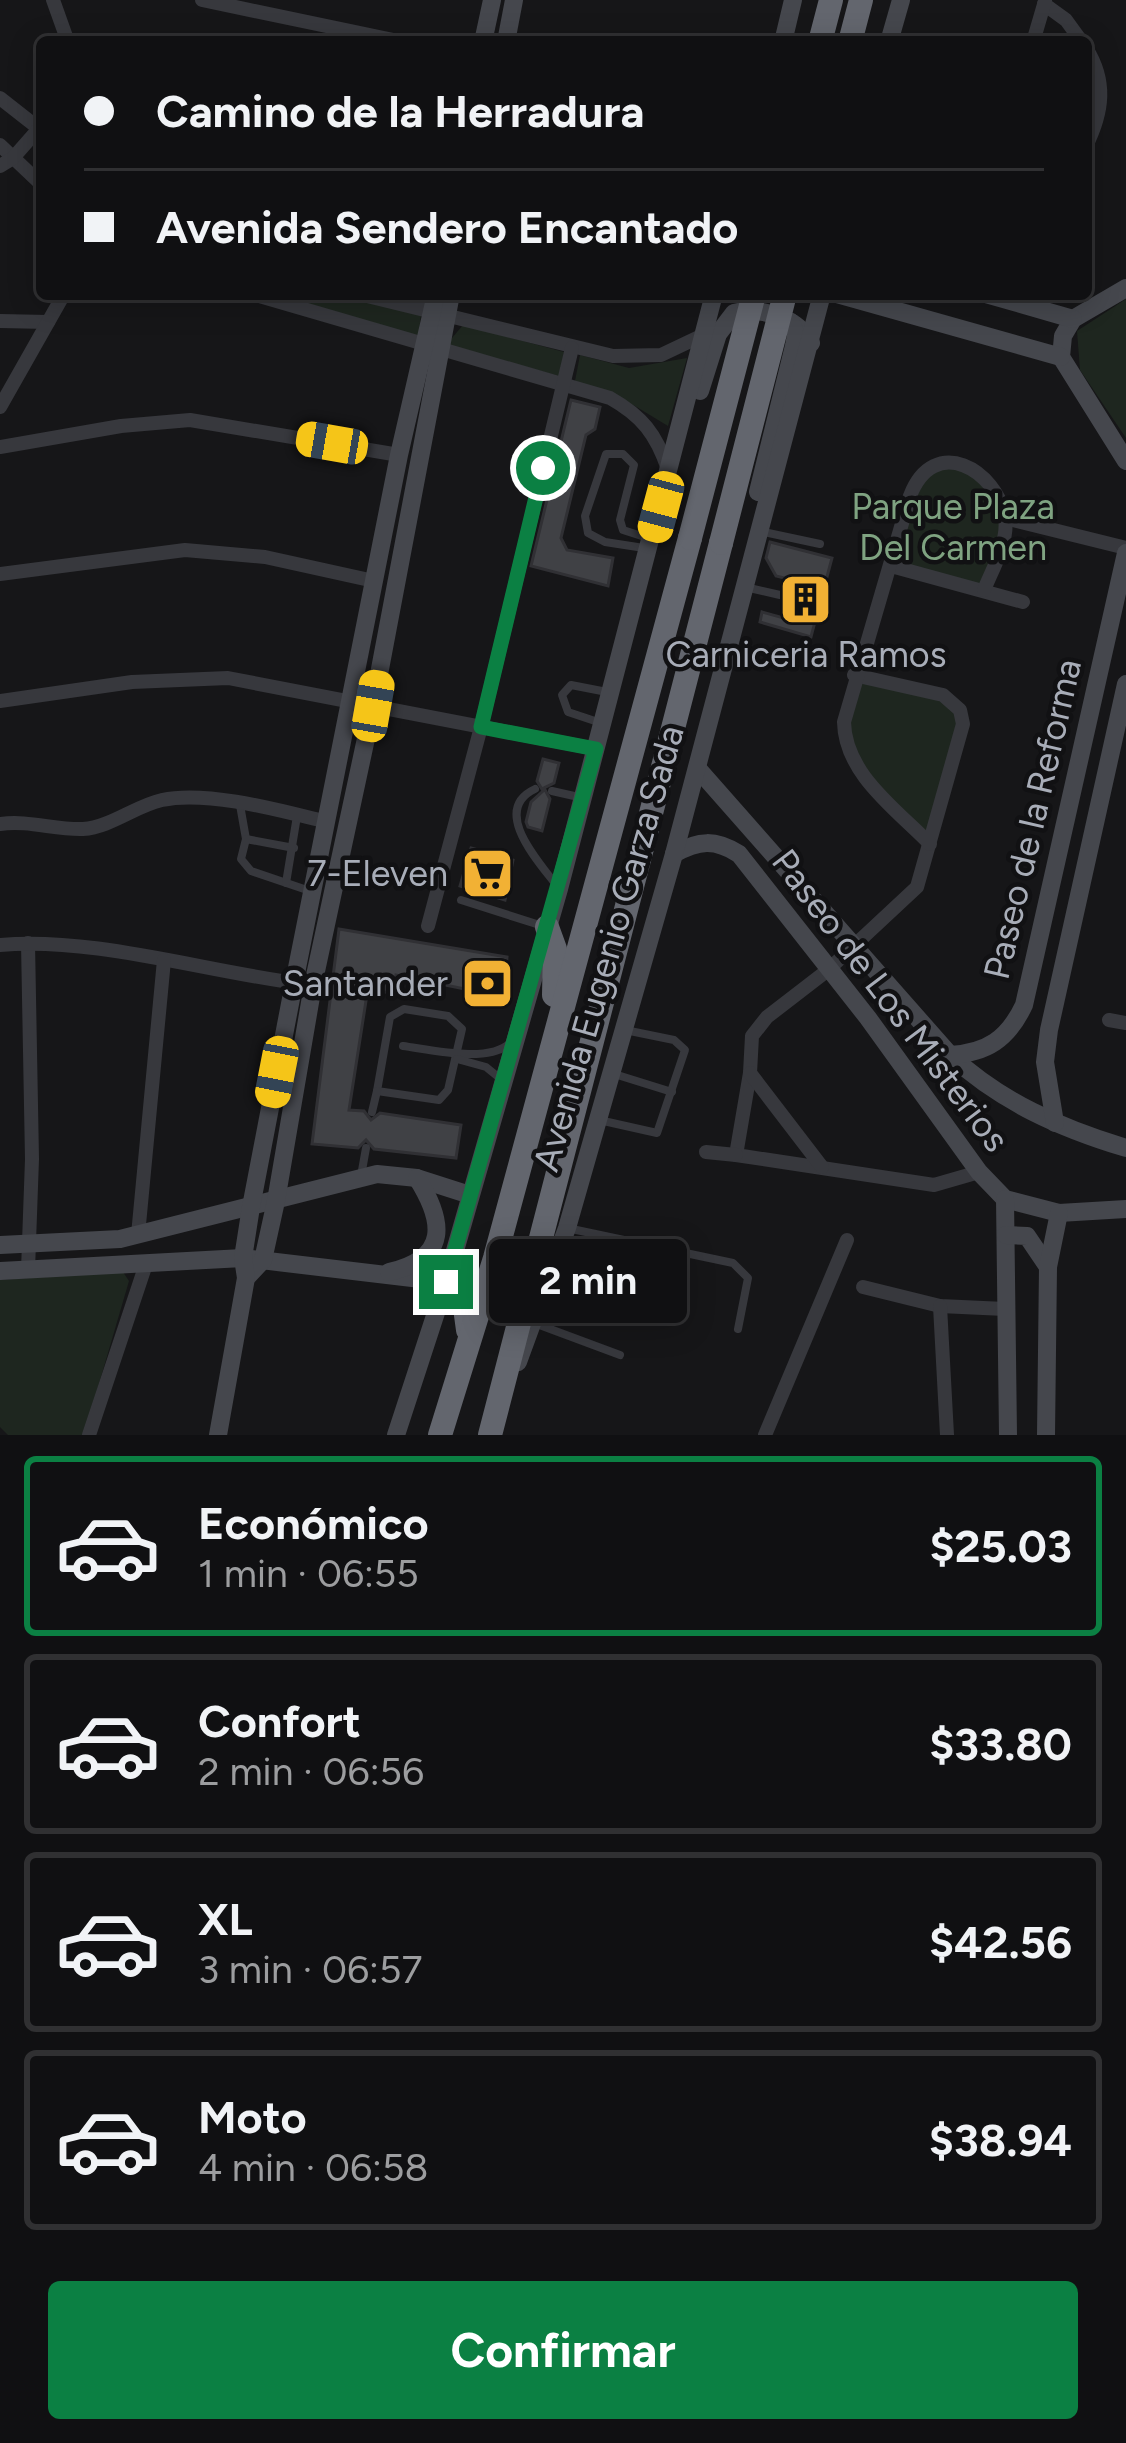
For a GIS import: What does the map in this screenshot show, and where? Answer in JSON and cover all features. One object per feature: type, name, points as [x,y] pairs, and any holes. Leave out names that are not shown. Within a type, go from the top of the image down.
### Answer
[{"type":"highway","points":[[822,36],[831,0]]},
{"type":"highway","points":[[852,36],[861,0]]},
{"type":"highway","name":"Avenida Eugenio Garza Sada","points":[[440,1435],[495,1258],[752,300]]},
{"type":"highway","name":"Avenida Eugenio Garza Sada","points":[[494,1434],[783,300]]},
{"type":"highway","points":[[547,927],[555,949],[549,1049]]},
{"type":"highway","points":[[446,1282],[466,1300],[469,1339]]},
{"type":"street","points":[[52,0],[66,36]]},
{"type":"street","points":[[202,0],[374,36]]},
{"type":"street","points":[[484,36],[492,0]]},
{"type":"street","points":[[510,36],[514,0]]},
{"type":"street","points":[[784,36],[793,0]]},
{"type":"street","points":[[892,36],[901,0]]},
{"type":"street","points":[[1035,36],[1045,2],[1078,36]]},
{"type":"street","points":[[1092,61],[1101,80],[1102,98],[1092,128]]},
{"type":"street","points":[[0,98],[36,124]]},
{"type":"street","points":[[6,162],[36,133]]},
{"type":"street","points":[[0,145],[6,162],[36,181]]},
{"type":"street","points":[[1052,354],[1073,319],[1126,288]]},
{"type":"street","points":[[0,407],[61,300]]},
{"type":"street","points":[[272,300],[564,381],[632,410],[655,435],[670,475]]},
{"type":"street","points":[[395,300],[438,307],[572,348],[639,358],[661,355],[701,336]]},
{"type":"street","points":[[396,1435],[446,1282],[559,889],[712,300]]},
{"type":"street","name":"Avenida Eugenio Garza Sada","points":[[500,1406],[567,1228],[698,769],[758,526],[822,300]]},
{"type":"street","points":[[858,300],[1052,354]]},
{"type":"street","points":[[1007,300],[1073,319]]},
{"type":"street","points":[[251,1265],[251,1207],[417,457],[438,307]]},
{"type":"street","points":[[670,475],[724,322],[745,310],[791,322],[802,328],[811,343]]},
{"type":"street","points":[[1052,313],[1052,354],[1126,460]]},
{"type":"street","points":[[0,321],[48,322]]},
{"type":"street","points":[[758,526],[761,470],[794,346],[791,322]]},
{"type":"street","points":[[218,1435],[251,1265],[276,1201],[313,892],[327,822],[363,704],[374,581],[399,455],[433,348]]},
{"type":"street","points":[[428,926],[572,348]]},
{"type":"street","points":[[0,447],[121,426],[190,420],[399,455]]},
{"type":"street","points":[[930,844],[858,770],[849,755],[844,722],[854,675],[916,480],[934,463],[970,469],[988,484],[1005,518],[1005,535],[984,590]]},
{"type":"street","points":[[1005,518],[1126,551]]},
{"type":"street","points":[[0,574],[184,550],[265,557],[374,581]]},
{"type":"street","name":"Paseo de la Reforma","points":[[950,1055],[988,1049],[1005,1036],[1024,1005],[1126,551]]},
{"type":"street","points":[[891,566],[1023,602]]},
{"type":"street","points":[[736,1155],[752,1036],[784,1002],[828,970],[917,887],[963,724],[960,710],[943,695],[854,675]]},
{"type":"street","points":[[0,700],[149,680],[228,678],[596,749]]},
{"type":"street","name":"Paseo de la Reforma","points":[[1055,1123],[1045,1062],[1048,1030],[1126,684]]},
{"type":"street","name":"Paseo de Los Misterios","points":[[698,769],[950,1055],[1012,1104],[1126,1148]]},
{"type":"street","points":[[0,824],[39,822],[81,829],[168,799],[192,798],[327,822]]},
{"type":"street","name":"Paseo de Los Misterios","points":[[674,854],[704,841],[740,854],[979,1172],[1005,1198],[1059,1213],[1126,1209]]},
{"type":"street","points":[[28,944],[32,1159],[28,1270]]},
{"type":"street","points":[[0,945],[164,960],[303,984]]},
{"type":"street","points":[[138,1235],[164,960]]},
{"type":"street","points":[[1109,1020],[1126,1023]]},
{"type":"street","points":[[750,1073],[822,1167]]},
{"type":"street","points":[[706,1152],[934,1185],[979,1172]]},
{"type":"street","points":[[0,1245],[138,1235],[377,1174],[417,1178],[470,1196]]},
{"type":"street","points":[[379,1275],[417,1262],[436,1240],[437,1215],[417,1178]]},
{"type":"street","points":[[1005,1198],[1007,1435]]},
{"type":"street","points":[[1046,1435],[1048,1267],[1059,1213]]},
{"type":"street","points":[[1006,1234],[1027,1236],[1048,1267]]},
{"type":"street","points":[[765,1435],[847,1240]]},
{"type":"street","points":[[89,1435],[146,1264]]},
{"type":"street","points":[[0,1271],[251,1265],[446,1282]]},
{"type":"street","points":[[863,1287],[940,1306],[1005,1310]]},
{"type":"street","points":[[940,1306],[947,1435]]},
{"type":"lane","points":[[606,454],[623,454],[634,465],[620,520],[623,530],[651,544],[605,542],[588,533],[586,516],[606,454]]},
{"type":"lane","points":[[758,526],[820,544]]},
{"type":"lane","points":[[743,586],[780,596]]},
{"type":"lane","points":[[602,724],[568,712],[562,695],[571,685],[611,692]]},
{"type":"lane","points":[[535,789],[525,793],[517,808],[518,829],[559,889]]},
{"type":"lane","points":[[552,791],[584,798]]},
{"type":"lane","points":[[240,805],[246,839],[241,859],[246,868],[313,892]]},
{"type":"lane","points":[[286,883],[297,814]]},
{"type":"lane","points":[[246,839],[294,848]]},
{"type":"lane","points":[[461,900],[547,927]]},
{"type":"lane","points":[[372,1112],[390,1017],[397,1010],[448,1016],[458,1022],[463,1037],[448,1090],[439,1100],[377,1091]]},
{"type":"lane","points":[[598,1120],[657,1133],[685,1050],[682,1044],[624,1030]]},
{"type":"lane","points":[[458,1055],[496,1053],[516,1036]]},
{"type":"lane","points":[[403,1046],[458,1055],[486,1067],[502,1078],[502,1084]]},
{"type":"lane","points":[[611,1073],[672,1093]]},
{"type":"lane","points":[[361,1177],[366,1148]]},
{"type":"lane","points":[[567,1228],[734,1263],[748,1278],[738,1329]]},
{"type":"lane","points":[[546,1289],[626,1313]]},
{"type":"lane","points":[[534,1322],[620,1355]]},
{"type":"green space","points":[[1126,299],[1126,438],[1080,370],[1077,331]]},
{"type":"green space","points":[[287,300],[357,300],[421,315],[418,339]]},
{"type":"green space","points":[[463,325],[564,352],[559,376],[446,345]]},
{"type":"green space","points":[[580,355],[629,368],[687,358],[668,426],[635,406],[575,381]]},
{"type":"green space","name":"Parque Plaza Del Carmen","points":[[924,468],[970,469],[1005,518],[984,590],[891,566]]},
{"type":"green space","points":[[854,675],[943,695],[960,710],[930,844],[858,770],[844,722]]},
{"type":"green space","points":[[123,1272],[129,1281],[84,1435],[8,1435],[0,1427],[0,1280]]},
{"type":"building","points":[[571,400],[600,407],[595,429],[586,435],[561,538],[567,550],[613,558],[608,586],[531,566]]},
{"type":"building","name":"Carniceria Ramos","points":[[770,542],[832,558],[811,637],[760,622],[762,612],[787,619],[797,581],[776,576],[766,558]]},
{"type":"building","points":[[543,759],[559,763],[554,783],[544,788],[550,799],[542,831],[526,822],[531,802],[543,791],[537,781]]},
{"type":"building","name":"7-Eleven","points":[[471,848],[513,860],[505,900],[460,886]]},
{"type":"building","points":[[339,929],[507,957],[504,997],[396,975],[393,994],[368,988],[349,1110],[364,1111],[371,1120],[380,1113],[461,1125],[456,1158],[374,1149],[366,1140],[358,1148],[312,1144]]},
{"type":"place","name":"Carniceria Ramos","points":[[806,599]]},
{"type":"place","name":"7-Eleven","points":[[487,873]]},
{"type":"place","name":"Santander","points":[[487,983]]},
{"type":"route","points":[[446,1282],[596,749],[481,727],[543,468]]}]
